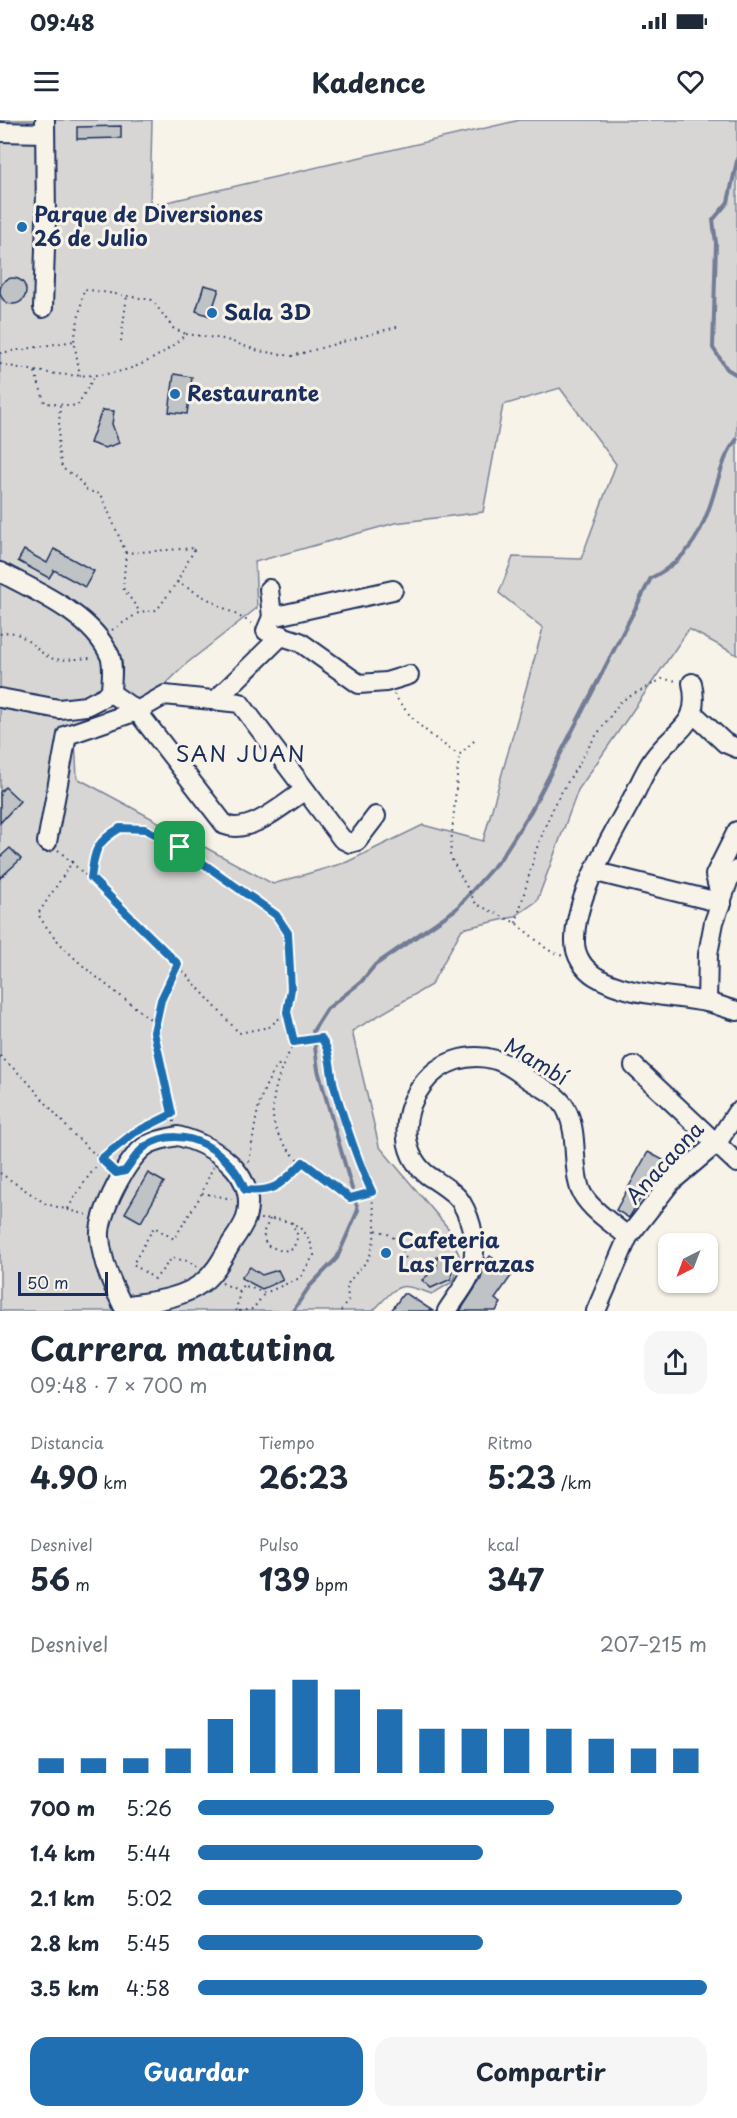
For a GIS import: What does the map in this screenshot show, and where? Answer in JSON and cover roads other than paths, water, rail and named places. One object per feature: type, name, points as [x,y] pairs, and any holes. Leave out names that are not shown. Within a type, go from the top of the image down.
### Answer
[{"type":"street","points":[[0,132],[45,127],[43,308]]},
{"type":"street","points":[[0,572],[79,618],[99,638],[111,658],[111,693]]},
{"type":"street","points":[[269,589],[273,628]]},
{"type":"street","points":[[217,699],[273,628],[393,590]]},
{"type":"street","points":[[273,628],[300,642],[359,684],[386,682],[409,675]]},
{"type":"street","points":[[692,683],[695,696],[694,714],[653,759],[588,887],[575,944],[581,963],[595,976],[615,986],[707,1002],[737,1011]]},
{"type":"street","points":[[0,698],[59,709],[86,706],[111,693]]},
{"type":"street","points":[[111,693],[137,711],[225,825],[236,829],[250,825],[305,790]]},
{"type":"street","points":[[47,842],[67,735],[137,711],[165,695],[240,703],[342,839],[350,843],[357,841],[376,816]]},
{"type":"street","points":[[694,714],[725,743],[737,748]]},
{"type":"street","points":[[722,903],[715,875],[737,831]]},
{"type":"street","points":[[707,1002],[708,954],[714,922],[729,879],[737,870]]},
{"type":"street","points":[[596,872],[722,903]]},
{"type":"street","name":"Mambí","points":[[447,1311],[472,1271],[476,1246],[471,1225],[461,1201],[424,1172],[413,1157],[406,1141],[406,1126],[416,1092],[426,1079],[443,1066],[459,1058],[478,1057],[498,1060],[560,1099],[569,1114],[580,1190],[591,1204],[628,1237]]},
{"type":"street","points":[[634,1066],[737,1163]]},
{"type":"street","name":"Anacaona","points":[[596,1311],[628,1237],[671,1182],[717,1143],[737,1112]]},
{"type":"street","points":[[178,1136],[203,1143],[218,1153],[240,1174],[246,1201],[216,1270],[178,1296],[122,1309],[109,1280],[99,1234],[103,1218],[125,1171],[145,1146],[159,1140],[178,1136]]},
{"type":"waterway","points":[[737,161],[728,202],[713,220],[716,243],[713,348],[727,369],[737,375]]},
{"type":"waterway","points":[[293,1311],[309,1287],[337,1258],[358,1210],[318,1070],[313,1031],[327,1009],[361,982],[375,965],[456,909],[501,858],[531,811],[651,578],[677,561],[701,528],[724,461],[737,439]]},
{"type":"place","name":"Parque de Diversiones 26 de Julio","points":[[22,227]]},
{"type":"place","name":"Sala 3D","points":[[212,313]]},
{"type":"place","name":"Restaurante","points":[[175,394]]},
{"type":"place","name":"Cafeteria Las Terrazas","points":[[386,1253]]},
{"type":"district","name":"SAN JUAN","points":[[241,754]]}]
